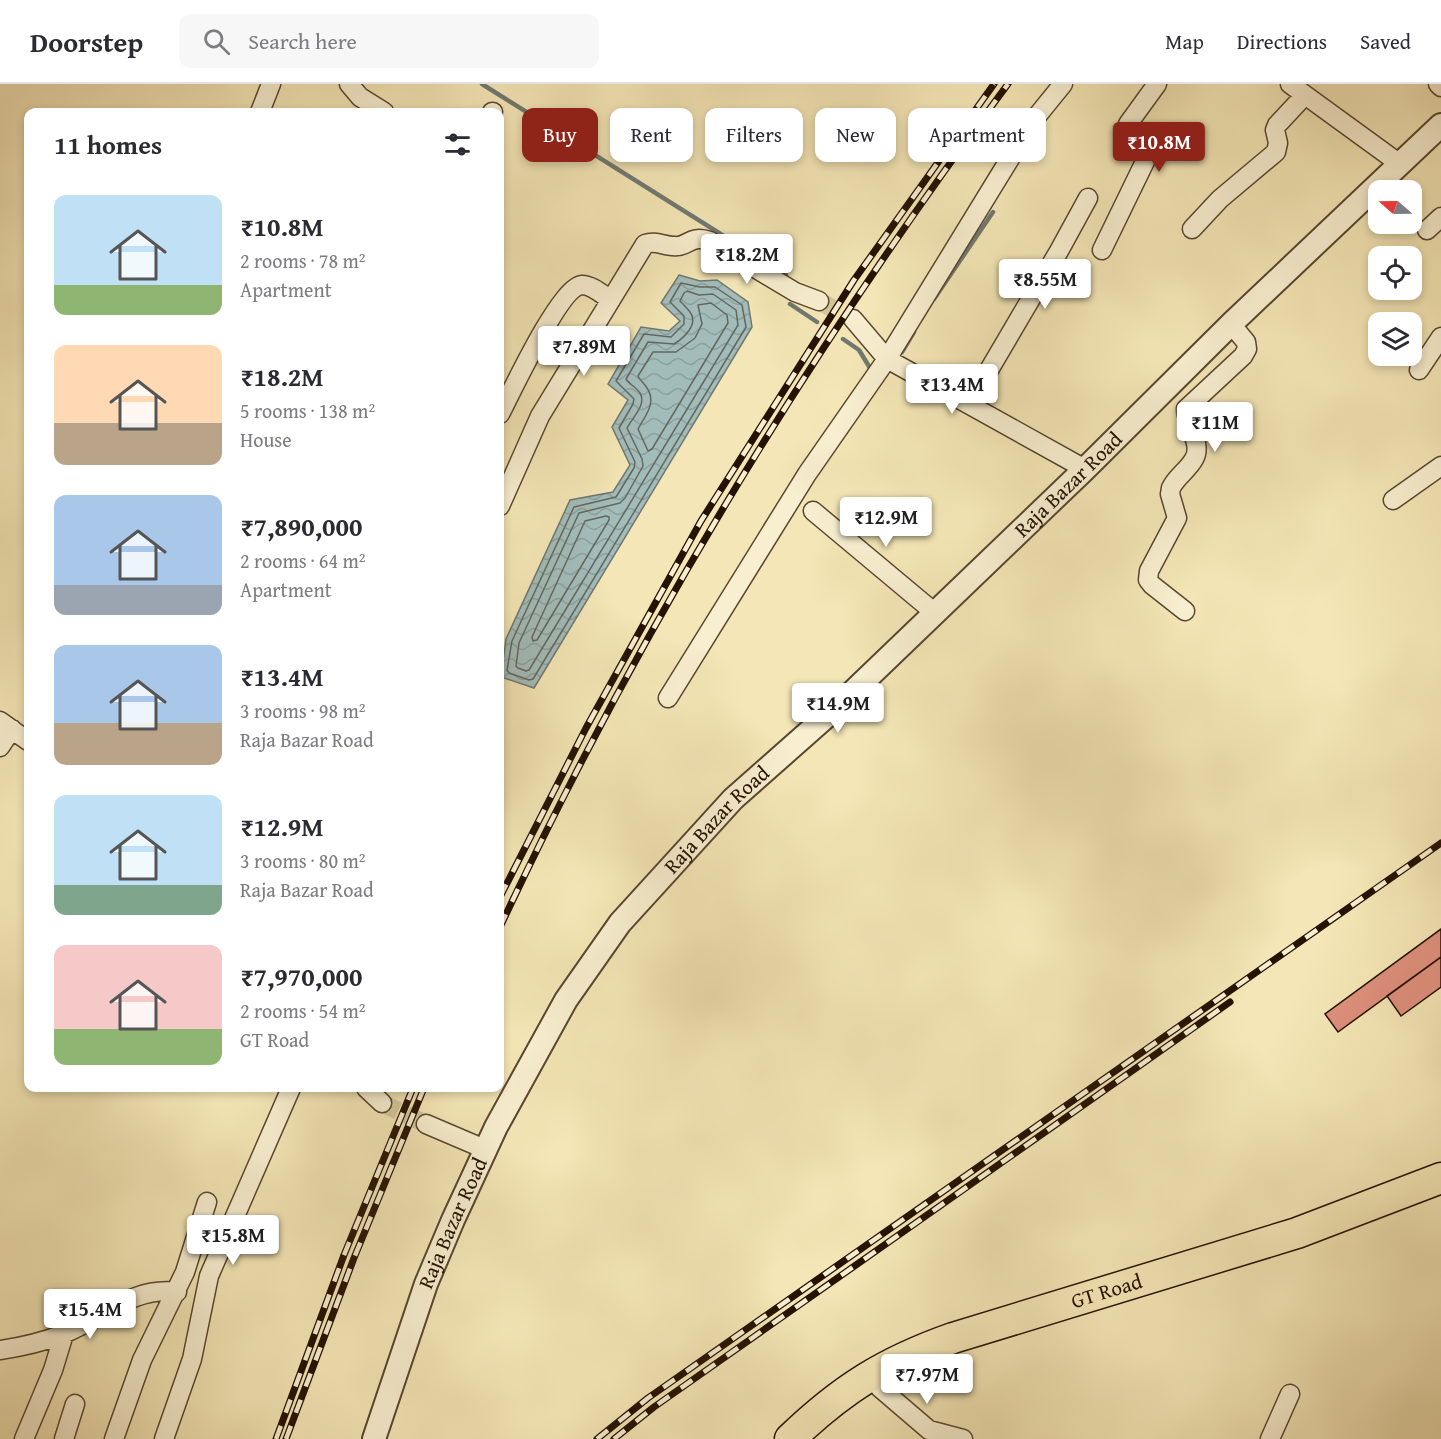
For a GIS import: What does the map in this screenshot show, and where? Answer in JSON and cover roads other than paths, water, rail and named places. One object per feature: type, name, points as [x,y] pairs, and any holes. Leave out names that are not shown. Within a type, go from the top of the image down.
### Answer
[{"type":"highway","name":"GT Road","points":[[813,1439],[876,1381],[914,1352],[1297,1233],[1441,1178]]},
{"type":"highway","name":"GT Road","points":[[790,1439],[837,1397],[876,1381],[907,1374],[966,1351],[1303,1251],[1441,1200]]},
{"type":"street","points":[[262,108],[271,84]]},
{"type":"street","points":[[349,84],[360,97],[378,108]]},
{"type":"street","points":[[668,698],[807,474],[887,358],[1033,120],[1063,84]]},
{"type":"street","points":[[1102,250],[1153,145],[1150,136],[1131,131],[1128,124],[1157,84]]},
{"type":"street","points":[[1290,84],[1400,164]]},
{"type":"street","points":[[1192,229],[1220,199],[1276,152],[1278,143],[1275,130],[1277,125],[1305,95]]},
{"type":"street","name":"Raja Bazar Road","points":[[374,1439],[426,1284],[496,1127],[566,1000],[620,923],[732,799],[837,707],[1085,469],[1231,324],[1441,126]]},
{"type":"street","points":[[969,404],[1088,198]]},
{"type":"street","points":[[1427,230],[1441,217]]},
{"type":"street","points":[[504,497],[540,416],[645,244],[653,241],[676,247],[700,238],[710,241],[795,292],[819,301]]},
{"type":"street","points":[[504,406],[539,338],[558,307],[574,288],[582,285],[591,287],[610,300]]},
{"type":"street","points":[[853,319],[887,358],[1085,469]]},
{"type":"street","points":[[1185,611],[1152,585],[1148,580],[1149,571],[1177,518],[1170,494],[1171,488],[1196,456],[1197,448],[1186,416],[1186,409],[1247,349],[1246,342],[1231,324]]},
{"type":"street","points":[[1419,370],[1441,338]]},
{"type":"street","points":[[1393,500],[1441,466]]},
{"type":"street","points":[[813,511],[935,613]]},
{"type":"street","points":[[0,747],[6,725],[24,738]]},
{"type":"street","points":[[164,1439],[192,1359],[209,1276],[289,1092]]},
{"type":"street","points":[[370,1092],[382,1103]]},
{"type":"street","points":[[426,1124],[487,1150]]},
{"type":"street","points":[[114,1439],[142,1360],[177,1292],[187,1267],[207,1202]]},
{"type":"street","points":[[187,1267],[209,1276]]},
{"type":"street","points":[[0,1350],[20,1347],[64,1334],[132,1298],[162,1290],[177,1292]]},
{"type":"street","points":[[24,1439],[53,1370],[64,1334]]},
{"type":"street","points":[[876,1381],[929,1435],[963,1439]]},
{"type":"street","points":[[1270,1439],[1290,1394]]},
{"type":"street","points":[[64,1439],[75,1404]]},
{"type":"water","points":[[679,275],[700,281],[717,280],[748,302],[752,327],[534,688],[504,678],[506,639],[570,500],[613,492],[630,465],[612,427],[628,400],[608,384],[641,327],[669,331],[680,321],[661,303]]},
{"type":"waterway","points":[[482,84],[786,275]]},
{"type":"waterway","points":[[934,299],[993,212]]},
{"type":"waterway","points":[[790,304],[817,322]]},
{"type":"waterway","points":[[902,352],[914,332]]},
{"type":"waterway","points":[[843,339],[859,350],[870,368]]},
{"type":"tunnel","points":[[819,301],[853,319]]},
{"type":"tunnel","points":[[382,1103],[426,1124]]},
{"type":"railway","points":[[504,889],[586,728],[701,521],[854,280],[994,84]]},
{"type":"railway","points":[[504,919],[610,707],[733,493],[865,285],[1008,84]]},
{"type":"railway","points":[[597,1439],[648,1398],[1441,843]]},
{"type":"railway","points":[[614,1439],[654,1407],[1230,1002]]},
{"type":"railway","points":[[276,1439],[344,1255],[411,1092]]},
{"type":"railway","points":[[286,1439],[354,1258],[422,1092]]}]
